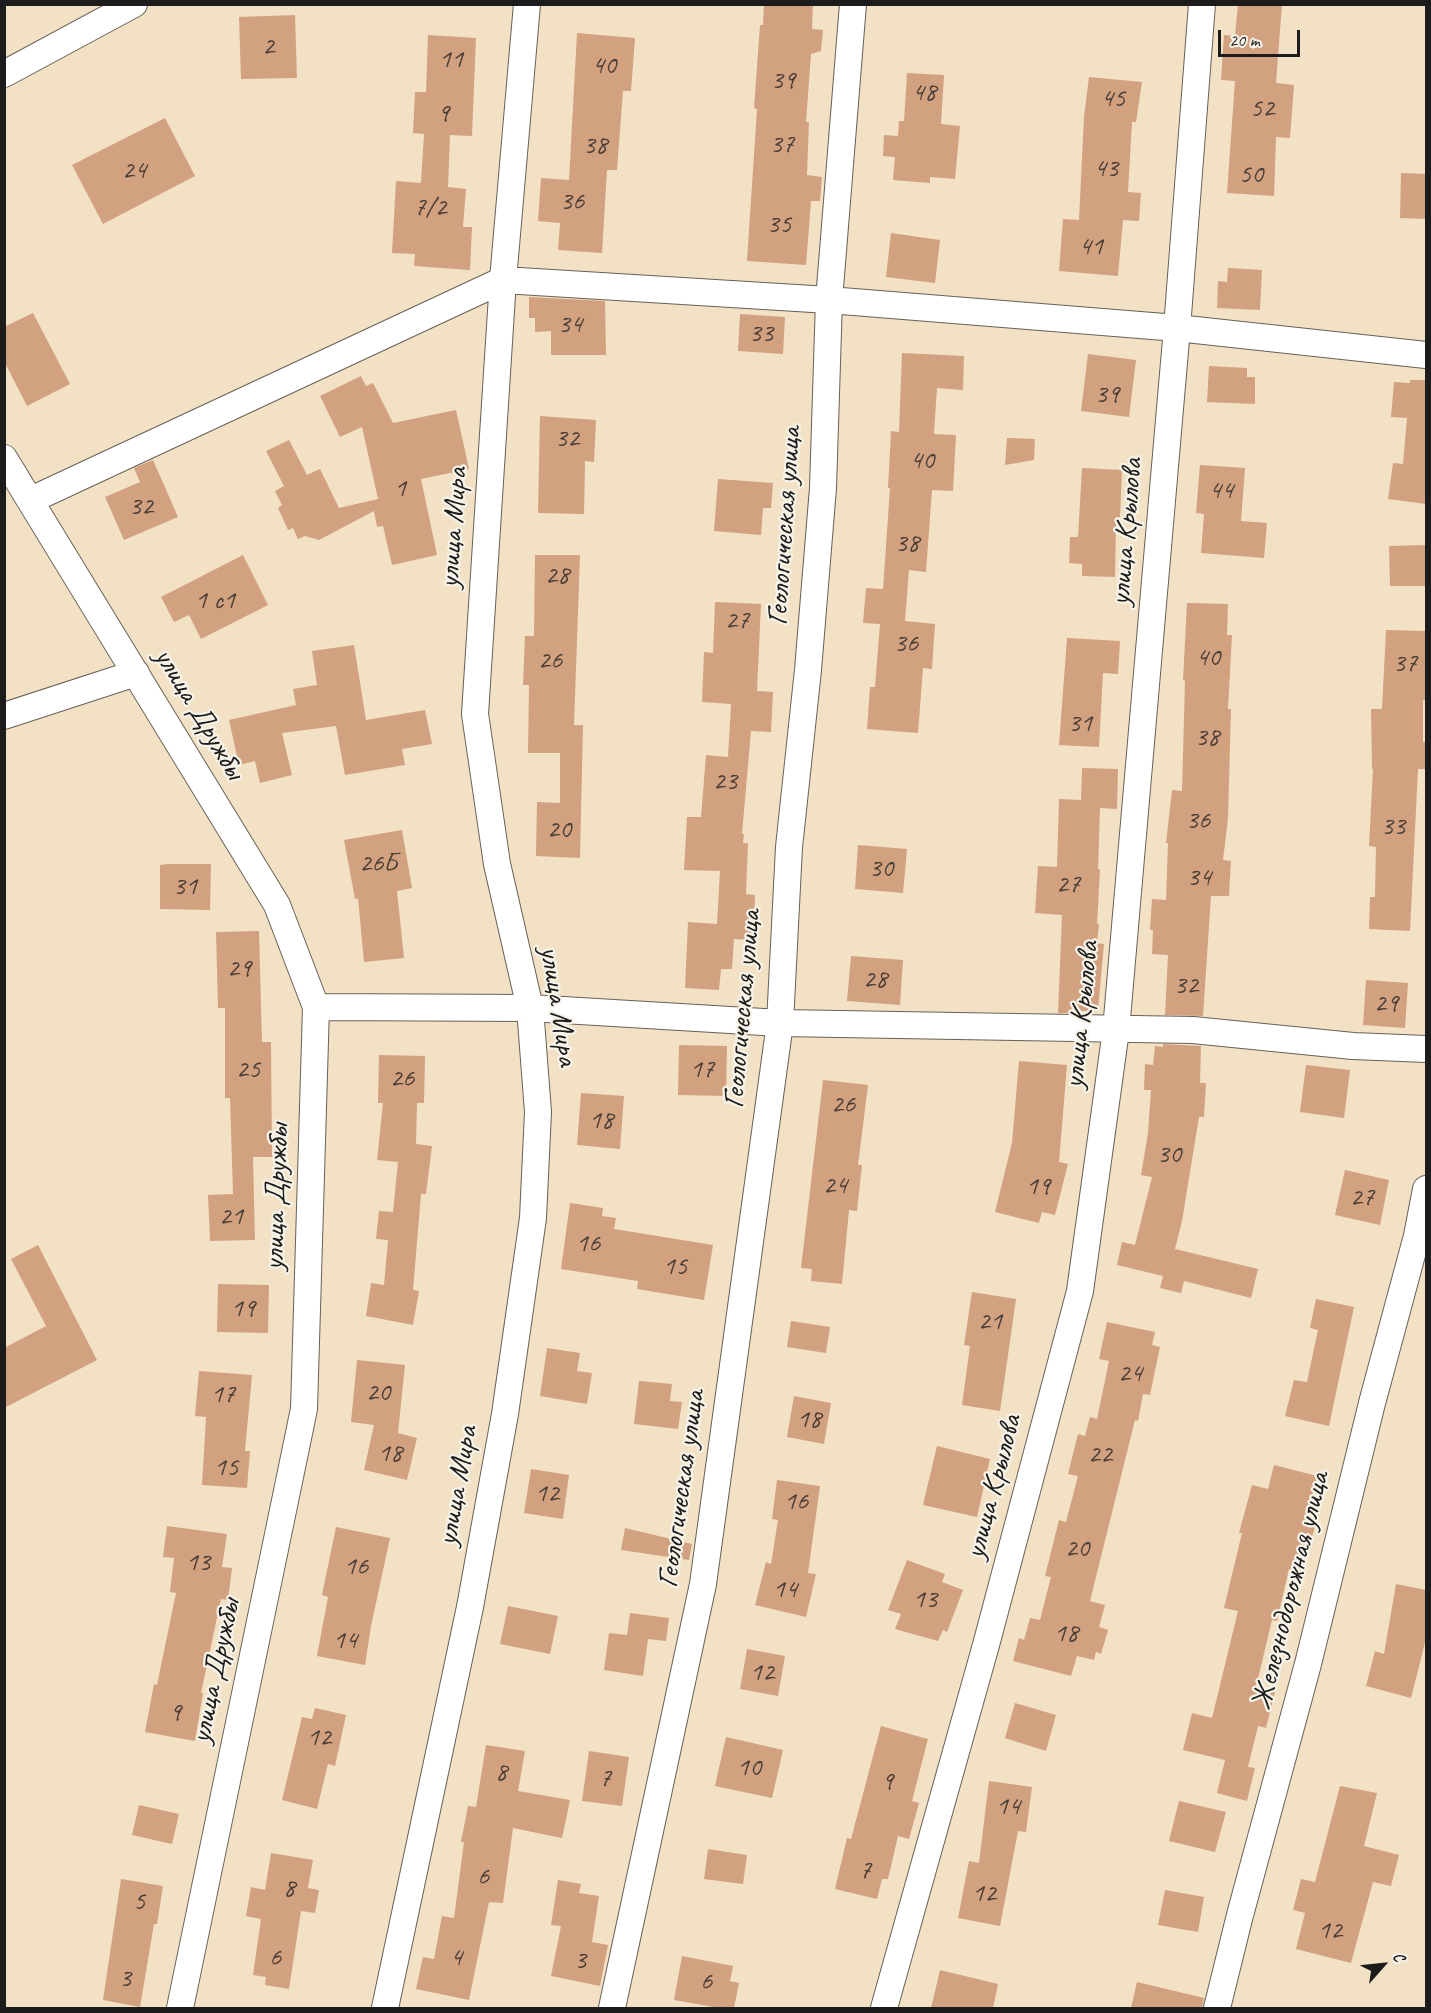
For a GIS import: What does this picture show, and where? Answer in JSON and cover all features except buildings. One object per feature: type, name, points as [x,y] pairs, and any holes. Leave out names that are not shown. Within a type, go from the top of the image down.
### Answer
[{"type":"street","points":[[4,74],[134,4]]},
{"type":"street","name":"улица Мира","points":[[385,2008],[470,1607],[505,1414],[534,1206],[538,1112],[530,1008],[497,864],[475,714],[502,280],[527,4]]},
{"type":"street","name":"Геологическая улица","points":[[612,2008],[703,1584],[780,1023],[789,847],[808,670],[823,488],[829,300],[852,4]]},
{"type":"street","name":"улица Крылова","points":[[884,2008],[986,1645],[1080,1291],[1116,1030],[1178,328],[1202,4]]},
{"type":"street","points":[[31,500],[502,280],[829,300],[1178,328],[1426,355]]},
{"type":"street","name":"улица Дружбы","points":[[4,458],[277,905],[316,1007],[304,1409],[180,2008]]},
{"type":"street","points":[[4,716],[136,673]]},
{"type":"street","points":[[316,1007],[530,1008],[780,1023],[1193,1030],[1353,1046],[1426,1049]]},
{"type":"street","name":"Железнодорожная улица","points":[[1217,2008],[1308,1664],[1372,1403],[1417,1236],[1426,1189]]}]
